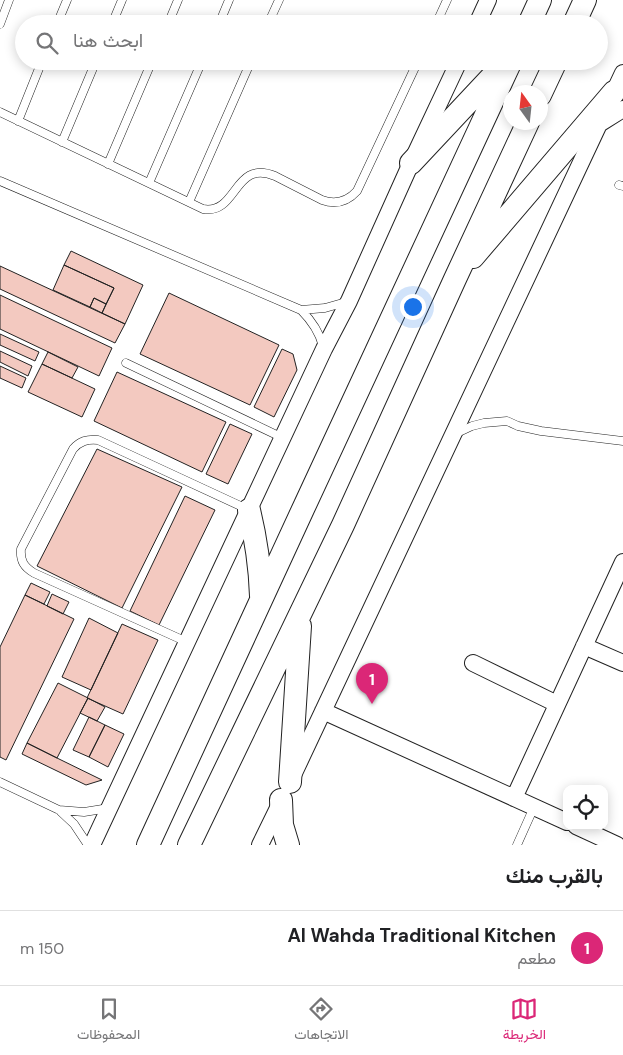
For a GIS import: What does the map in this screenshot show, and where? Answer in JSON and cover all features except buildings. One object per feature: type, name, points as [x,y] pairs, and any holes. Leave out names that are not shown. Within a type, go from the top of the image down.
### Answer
[{"type":"main road","points":[[533,15],[540,0]]},
{"type":"main road","points":[[578,15],[585,0]]},
{"type":"main road","points":[[411,163],[498,70]]},
{"type":"main road","points":[[148,845],[507,70]]},
{"type":"main road","points":[[545,85],[552,70]]},
{"type":"main road","points":[[454,278],[620,91]]},
{"type":"main road","points":[[189,845],[343,525],[454,278],[524,130]]},
{"type":"main road","points":[[249,510],[258,555],[261,600]]},
{"type":"main road","points":[[288,845],[282,824],[301,613]]},
{"type":"street","points":[[481,15],[488,0]]},
{"type":"street","points":[[92,845],[455,70]]},
{"type":"street","points":[[260,845],[599,124],[620,91]]},
{"type":"street","points":[[514,798],[623,562]]},
{"type":"street","points":[[584,646],[623,663]]},
{"type":"street","points":[[473,663],[557,704]]},
{"type":"street","points":[[323,711],[563,820]]},
{"type":"street","points":[[585,830],[617,845]]},
{"type":"lane","points":[[0,24],[9,0]]},
{"type":"lane","points":[[61,15],[67,0]]},
{"type":"lane","points":[[116,15],[122,0]]},
{"type":"lane","points":[[172,15],[178,0]]},
{"type":"lane","points":[[223,15],[229,0]]},
{"type":"lane","points":[[272,15],[279,0]]},
{"type":"lane","points":[[440,15],[447,0]]},
{"type":"lane","points":[[18,121],[38,70]]},
{"type":"lane","points":[[62,142],[92,70]]},
{"type":"lane","points":[[108,164],[148,70]]},
{"type":"lane","points":[[149,183],[198,70]]},
{"type":"lane","points":[[189,202],[248,70]]},
{"type":"lane","points":[[0,112],[189,202],[210,210],[223,206],[240,183],[245,178],[256,173],[269,173],[329,203],[337,203],[352,197],[357,191],[414,70]]},
{"type":"lane","points":[[0,181],[301,310],[316,327],[324,349]]},
{"type":"lane","points":[[301,310],[325,308],[348,301]]},
{"type":"lane","points":[[126,363],[283,438]]},
{"type":"lane","points":[[452,436],[467,428],[484,423],[507,421],[518,426],[541,431],[623,441]]},
{"type":"lane","points":[[187,642],[34,574],[21,561],[21,549],[73,449],[84,441],[98,440],[249,510]]},
{"type":"lane","points":[[0,782],[59,810],[74,824],[88,845]]},
{"type":"lane","points":[[517,845],[534,807]]},
{"type":"lane","points":[[59,810],[84,812],[109,808]]},
{"type":"place","name":"Al Wahda Traditional Kitchen","points":[[372,704]]}]
